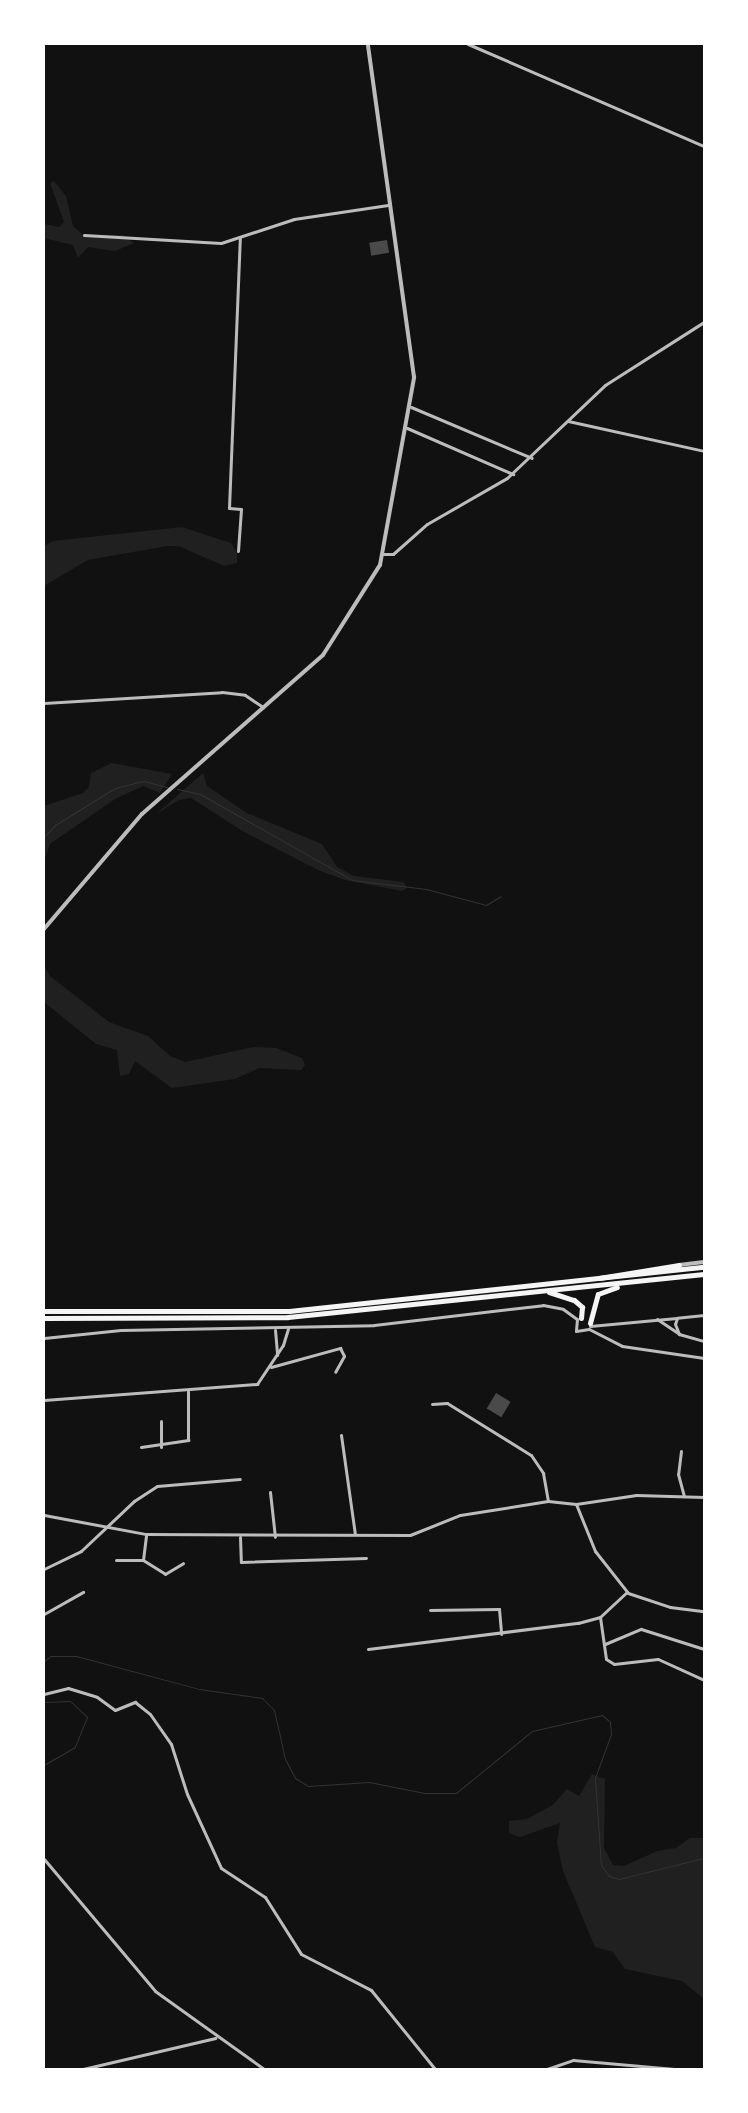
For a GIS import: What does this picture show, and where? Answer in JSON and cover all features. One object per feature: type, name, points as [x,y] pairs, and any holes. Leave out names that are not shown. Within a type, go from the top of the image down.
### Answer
[{"type":"highway","points":[[596,1279],[608,1273],[679,1265]]},
{"type":"highway","points":[[44,1318],[61,1315],[289,1311],[704,1267]]},
{"type":"highway","points":[[44,1311],[61,1315],[288,1317],[548,1292],[704,1274]]},
{"type":"highway","points":[[590,1326],[598,1294],[625,1283]]},
{"type":"highway","points":[[548,1292],[574,1300],[582,1307],[579,1318]]},
{"type":"street","points":[[44,929],[116,840],[330,646],[383,554],[411,407],[413,371],[388,205],[368,44]]},
{"type":"street","points":[[468,44],[704,146]]},
{"type":"street","points":[[84,235],[216,243],[240,238],[294,219],[388,205]]},
{"type":"street","points":[[238,551],[241,509],[229,508],[240,238]]},
{"type":"street","points":[[383,554],[394,553],[427,524],[512,474],[532,458],[568,421],[624,372],[704,322]]},
{"type":"street","points":[[411,407],[532,458]]},
{"type":"street","points":[[568,421],[704,451]]},
{"type":"street","points":[[407,428],[512,474]]},
{"type":"street","points":[[44,703],[222,692],[245,695],[263,707]]},
{"type":"street","points":[[679,1265],[704,1262]]},
{"type":"street","points":[[44,1338],[121,1330],[275,1330],[374,1326],[544,1305],[563,1309],[622,1346],[704,1358]]},
{"type":"street","points":[[579,1318],[576,1331],[590,1326],[704,1315]]},
{"type":"street","points":[[677,1318],[679,1334]]},
{"type":"street","points":[[656,1319],[679,1334],[704,1341]]},
{"type":"street","points":[[44,1400],[188,1391],[257,1384],[277,1356],[288,1329]]},
{"type":"street","points":[[275,1330],[277,1356]]},
{"type":"street","points":[[270,1367],[340,1348],[344,1356],[335,1372]]},
{"type":"street","points":[[142,1447],[161,1447],[189,1438],[188,1391]]},
{"type":"street","points":[[432,1404],[447,1403],[531,1455],[543,1473],[548,1502]]},
{"type":"street","points":[[161,1421],[161,1447]]},
{"type":"street","points":[[341,1435],[354,1534]]},
{"type":"street","points":[[681,1451],[678,1474],[684,1496]]},
{"type":"street","points":[[44,1569],[81,1551],[104,1528],[157,1486],[240,1479]]},
{"type":"street","points":[[270,1492],[275,1537]]},
{"type":"street","points":[[44,1515],[104,1528],[146,1534],[240,1538],[415,1534],[460,1515],[548,1502],[576,1504],[624,1496],[704,1497]]},
{"type":"street","points":[[576,1504],[595,1551],[627,1592],[670,1607],[704,1611]]},
{"type":"street","points":[[143,1560],[146,1534]]},
{"type":"street","points":[[240,1538],[240,1562],[366,1558]]},
{"type":"street","points":[[116,1560],[143,1560],[165,1574],[183,1563]]},
{"type":"street","points":[[44,1614],[83,1592]]},
{"type":"street","points":[[368,1649],[502,1634],[600,1617],[627,1592]]},
{"type":"street","points":[[430,1610],[499,1609],[502,1634]]},
{"type":"street","points":[[600,1617],[606,1659],[614,1664],[658,1659],[704,1680]]},
{"type":"street","points":[[605,1644],[641,1629],[704,1649]]},
{"type":"street","points":[[45,1694],[68,1688],[83,1692],[115,1710],[135,1702],[150,1714],[171,1744],[187,1794],[221,1868],[265,1896],[301,1954],[375,1994],[435,2069]]},
{"type":"street","points":[[44,1859],[155,1991],[216,2038],[264,2069]]},
{"type":"street","points":[[83,2069],[216,2038]]},
{"type":"street","points":[[547,2069],[577,2060],[675,2069]]},
{"type":"shaded area","points":[[54,181],[66,196],[73,226],[83,235],[123,235],[134,243],[115,251],[88,247],[78,258],[73,245],[44,238],[44,224],[59,227],[64,222],[50,183]]},
{"type":"shaded area","points":[[182,527],[231,543],[237,553],[237,563],[224,566],[179,546],[167,546],[88,560],[44,586],[44,546],[53,541]]},
{"type":"shaded area","points":[[112,763],[172,774],[160,793],[143,786],[115,799],[50,844],[44,861],[44,806],[83,793],[89,787],[91,773]]},
{"type":"shaded area","points":[[203,773],[207,786],[247,813],[322,844],[337,867],[354,876],[404,882],[407,888],[402,891],[345,880],[318,870],[244,832],[191,798],[179,800],[156,814]]},
{"type":"shaded area","points":[[44,966],[50,976],[109,1022],[148,1036],[170,1056],[185,1062],[253,1047],[276,1048],[302,1058],[305,1065],[301,1070],[259,1068],[235,1079],[172,1088],[135,1061],[129,1074],[120,1076],[117,1050],[96,1044],[44,1002]]},
{"type":"shaded area","points":[[592,1774],[605,1779],[604,1848],[613,1865],[624,1866],[657,1851],[676,1848],[690,1838],[704,1838],[704,1999],[682,1981],[625,1969],[613,1952],[595,1947],[563,1871],[557,1843],[560,1823],[520,1837],[509,1833],[509,1821],[527,1819],[553,1805],[567,1789],[579,1796]]},
{"type":"building","points":[[387,240],[389,253],[371,256],[369,243]]},
{"type":"building","points":[[496,1393],[511,1402],[501,1417],[487,1408]]},
{"type":"waterway","points":[[44,837],[55,825],[115,788],[144,781],[167,787]]},
{"type":"waterway","points":[[177,789],[200,794],[352,880],[426,889],[486,905],[501,896]]},
{"type":"waterway","points":[[44,1661],[51,1656],[76,1656],[199,1689],[262,1698],[274,1710],[285,1759],[295,1778],[308,1786],[369,1782],[425,1793],[456,1793],[532,1731],[602,1715],[610,1722],[611,1734],[595,1778],[601,1865],[609,1876],[619,1879],[704,1858]]},
{"type":"waterway","points":[[44,1702],[70,1701],[87,1717],[75,1747],[44,1765]]}]
